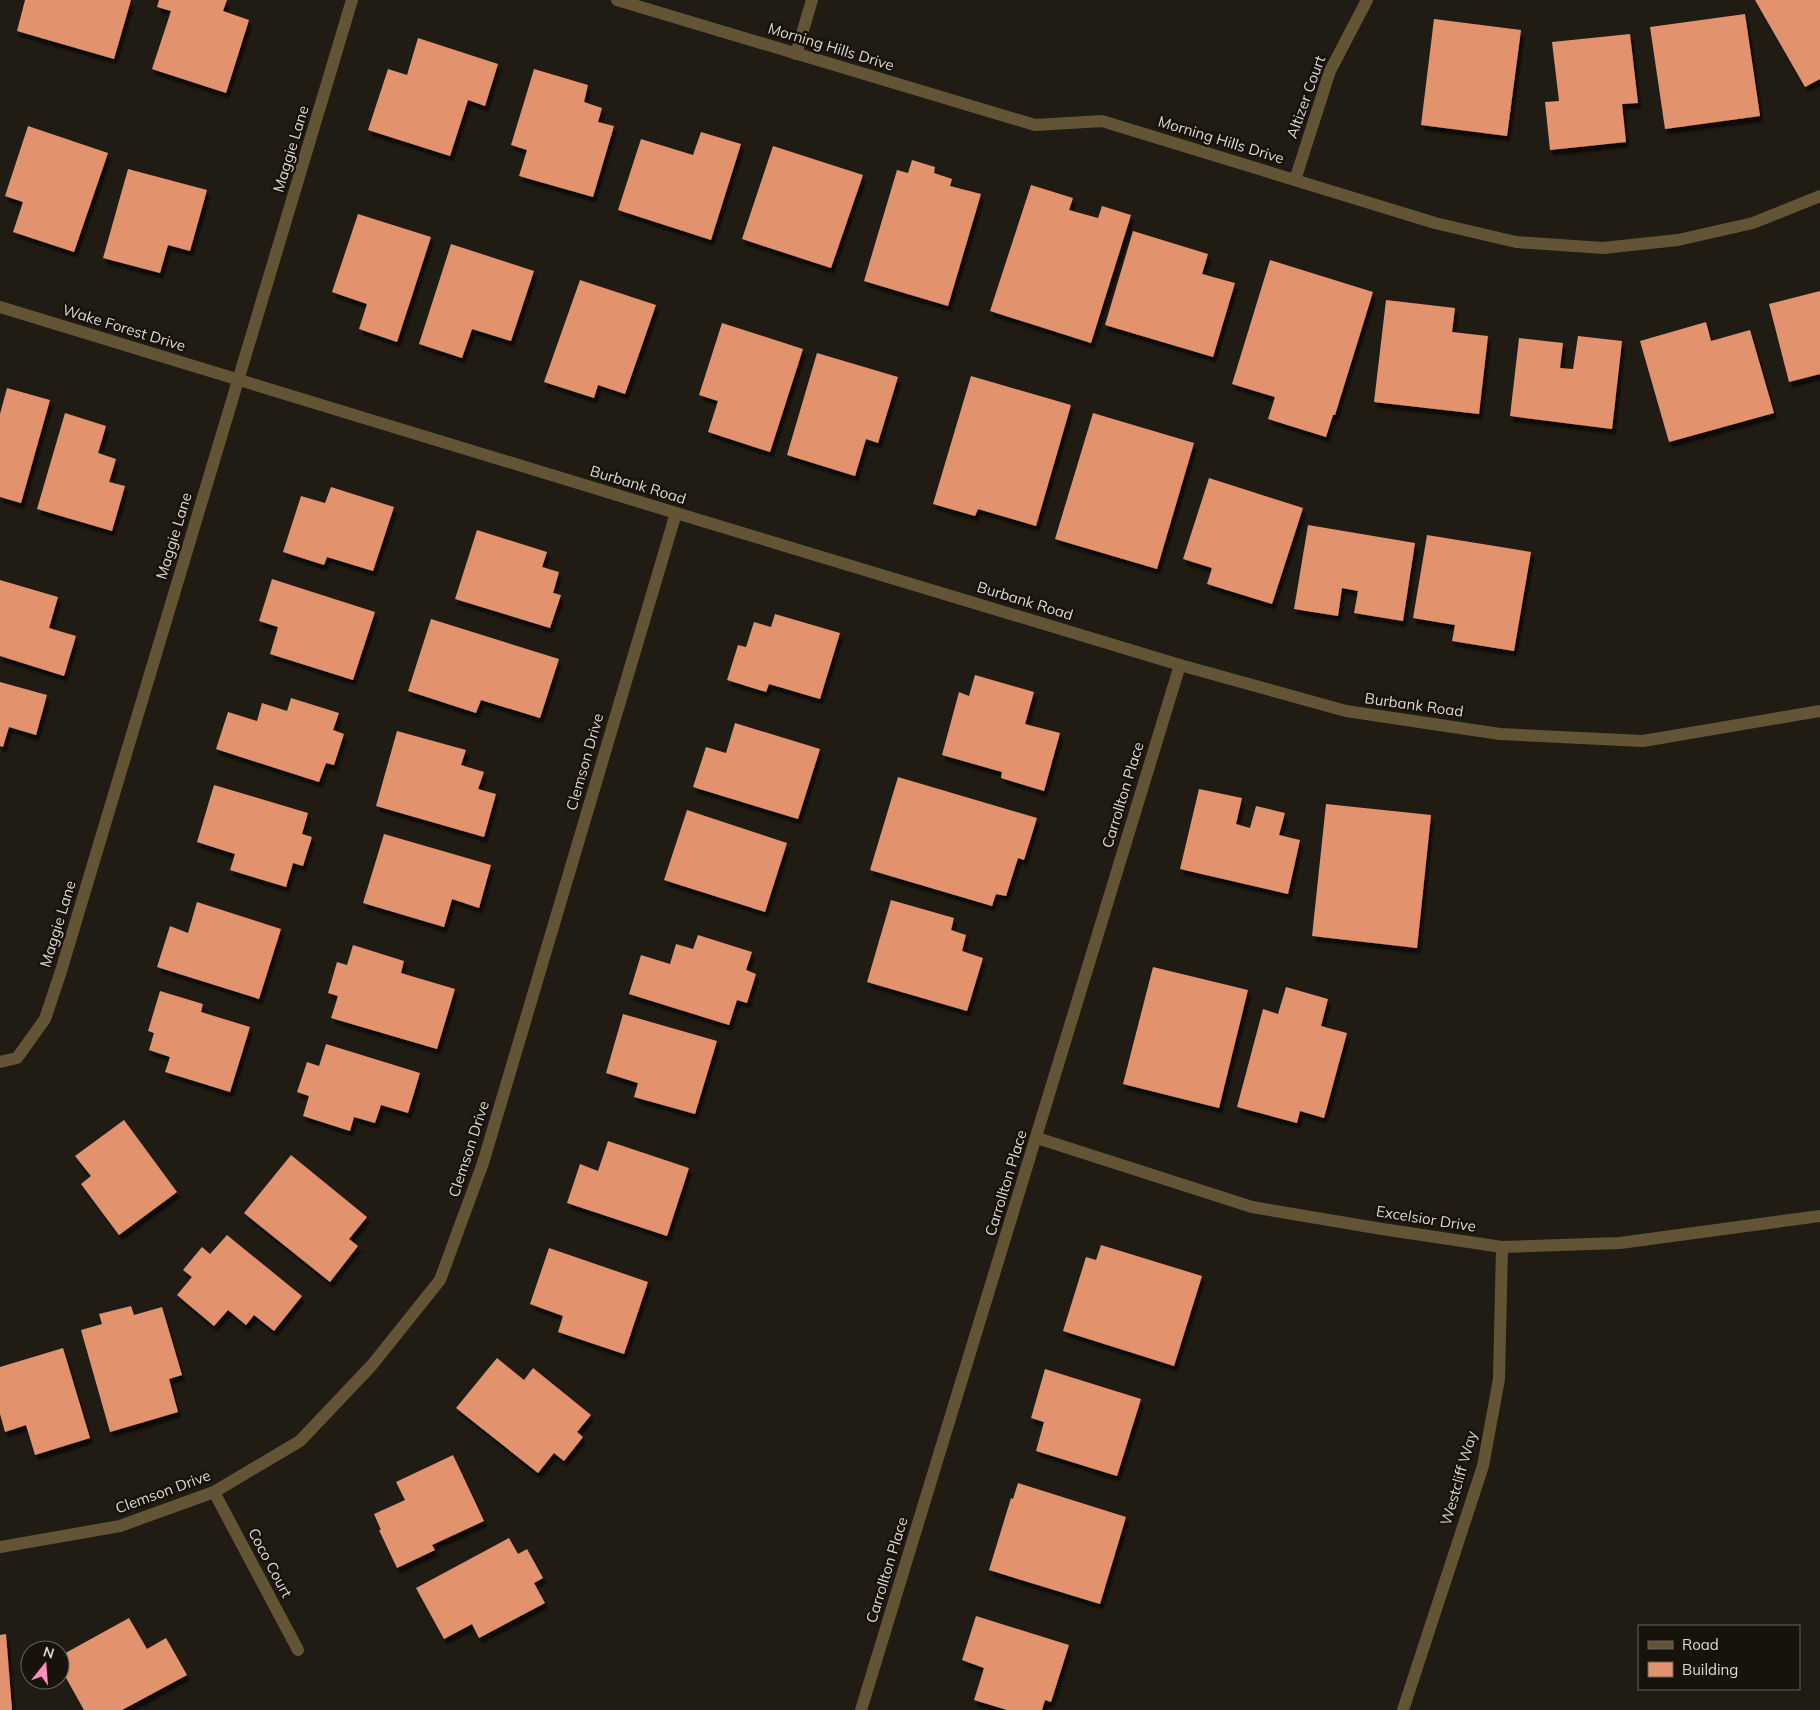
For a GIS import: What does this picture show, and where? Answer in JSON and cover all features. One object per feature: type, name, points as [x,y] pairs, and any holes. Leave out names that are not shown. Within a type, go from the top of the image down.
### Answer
[{"type":"street","name":"Maggie Lane","points":[[0,1062],[17,1058],[45,1019],[61,971],[352,0]]},
{"type":"street","name":"Morning Hills Drive","points":[[617,0],[1034,125],[1102,121],[1435,223],[1516,242],[1603,248],[1678,240],[1753,223],[1820,196]]},
{"type":"street","points":[[796,54],[812,0]]},
{"type":"street","name":"Altizer Court","points":[[1295,180],[1330,71],[1367,0]]},
{"type":"street","name":"Wake Forest Drive","points":[[0,307],[239,380]]},
{"type":"street","name":"Burbank Road","points":[[239,380],[1180,665],[1346,711],[1500,734],[1643,741],[1820,711]]},
{"type":"street","name":"Clemson Drive","points":[[0,1547],[120,1526],[214,1492],[300,1440],[372,1365],[440,1280],[484,1163],[676,513]]},
{"type":"street","name":"Carrollton Place","points":[[861,1710],[1180,665]]},
{"type":"street","name":"Excelsior Drive","points":[[1037,1138],[1252,1207],[1502,1247],[1620,1244],[1820,1216]]},
{"type":"street","name":"Westcliff Way","points":[[1403,1710],[1483,1466],[1499,1379],[1502,1247]]},
{"type":"street","name":"Coco Court","points":[[214,1492],[298,1650]]},
{"type":"building","points":[[25,0],[131,0],[114,59],[17,31]]},
{"type":"building","points":[[159,0],[227,0],[223,11],[249,20],[226,93],[152,69],[171,11],[157,7]]},
{"type":"building","points":[[1755,0],[1820,0],[1820,79],[1805,87]]},
{"type":"building","points":[[1745,14],[1760,116],[1665,129],[1650,27]]},
{"type":"building","points":[[1434,19],[1521,30],[1507,136],[1421,125]]},
{"type":"building","points":[[1630,34],[1638,103],[1622,104],[1626,142],[1550,150],[1545,102],[1559,101],[1552,42]]},
{"type":"building","points":[[418,38],[498,64],[485,106],[468,100],[450,156],[368,130],[388,69],[407,75]]},
{"type":"building","points":[[534,69],[588,85],[584,102],[602,108],[598,122],[614,126],[593,197],[519,176],[527,150],[511,145]]},
{"type":"building","points":[[28,126],[108,153],[74,252],[13,232],[23,202],[5,196]]},
{"type":"building","points":[[701,132],[741,144],[711,240],[618,210],[641,139],[693,155]]},
{"type":"building","points":[[773,146],[863,175],[831,268],[742,239]]},
{"type":"building","points":[[912,160],[935,167],[934,173],[952,179],[950,186],[981,194],[948,306],[864,281],[897,170],[908,173]]},
{"type":"building","points":[[128,169],[207,190],[190,251],[168,245],[160,273],[103,258]]},
{"type":"building","points":[[1031,185],[1073,198],[1069,210],[1098,218],[1102,206],[1131,215],[1091,343],[990,311]]},
{"type":"building","points":[[358,214],[431,237],[397,342],[359,329],[367,304],[332,292]]},
{"type":"building","points":[[1133,231],[1208,254],[1202,274],[1235,283],[1213,357],[1105,325]]},
{"type":"building","points":[[451,244],[534,271],[511,341],[472,329],[462,358],[419,344]]},
{"type":"building","points":[[1270,260],[1373,292],[1335,415],[1333,415],[1326,437],[1268,419],[1275,397],[1232,384]]},
{"type":"building","points":[[580,280],[656,305],[625,394],[598,385],[594,398],[544,382]]},
{"type":"building","points":[[1820,291],[1820,374],[1789,382],[1769,304]]},
{"type":"building","points":[[1386,300],[1455,308],[1452,332],[1488,336],[1479,414],[1374,402]]},
{"type":"building","points":[[1706,322],[1711,341],[1750,330],[1774,413],[1669,442],[1640,341]]},
{"type":"building","points":[[722,323],[803,349],[770,452],[708,432],[718,401],[699,395]]},
{"type":"building","points":[[1578,336],[1622,341],[1612,429],[1510,416],[1519,338],[1563,343],[1560,368],[1573,369]]},
{"type":"building","points":[[817,353],[898,377],[878,443],[866,439],[855,476],[787,455]]},
{"type":"building","points":[[971,376],[1071,405],[1036,526],[978,509],[975,516],[933,504]]},
{"type":"building","points":[[7,388],[50,400],[21,503],[0,497],[0,414]]},
{"type":"building","points":[[65,413],[106,426],[98,453],[116,459],[109,482],[125,486],[112,531],[37,509]]},
{"type":"building","points":[[1093,413],[1194,443],[1157,569],[1055,539]]},
{"type":"building","points":[[1209,478],[1303,508],[1272,604],[1207,584],[1212,568],[1183,559]]},
{"type":"building","points":[[331,487],[394,507],[373,571],[327,557],[324,565],[283,552],[301,496],[325,503]]},
{"type":"building","points":[[1308,525],[1415,543],[1403,621],[1354,613],[1358,591],[1342,588],[1338,616],[1294,609]]},
{"type":"building","points":[[477,530],[547,552],[542,567],[559,572],[553,593],[561,595],[550,628],[455,599]]},
{"type":"building","points":[[1427,535],[1531,552],[1514,651],[1452,641],[1455,625],[1413,618]]},
{"type":"building","points":[[272,579],[375,612],[353,680],[270,654],[278,627],[259,621]]},
{"type":"building","points":[[0,580],[58,597],[49,628],[76,636],[64,676],[0,656]]},
{"type":"building","points":[[775,614],[840,633],[820,699],[769,684],[766,692],[727,680],[738,645],[746,647],[754,622],[771,627]]},
{"type":"building","points":[[431,619],[559,659],[540,718],[481,700],[476,713],[408,691]]},
{"type":"building","points":[[975,675],[1034,692],[1025,724],[1060,733],[1044,791],[1001,778],[1002,772],[942,755],[959,692],[969,696]]},
{"type":"building","points":[[0,682],[47,695],[36,735],[9,727],[3,747],[0,746]]},
{"type":"building","points":[[291,698],[339,713],[333,730],[344,734],[334,765],[326,763],[319,782],[216,749],[228,712],[257,721],[262,703],[287,711]]},
{"type":"building","points":[[735,723],[820,749],[798,819],[693,787],[706,747],[726,753]]},
{"type":"building","points":[[397,731],[466,750],[461,765],[484,772],[478,789],[496,794],[484,837],[376,806]]},
{"type":"building","points":[[898,777],[1037,818],[1024,860],[1018,858],[1006,896],[996,894],[992,906],[870,870]]},
{"type":"building","points":[[214,785],[308,813],[302,834],[312,837],[303,866],[293,863],[286,887],[230,870],[235,854],[197,842]]},
{"type":"building","points":[[1199,789],[1242,798],[1236,824],[1250,828],[1256,806],[1285,813],[1279,835],[1300,840],[1288,894],[1180,869]]},
{"type":"building","points":[[1326,804],[1431,815],[1417,948],[1312,936]]},
{"type":"building","points":[[687,810],[787,843],[765,912],[664,880]]},
{"type":"building","points":[[384,834],[491,865],[479,908],[452,899],[444,927],[363,903]]},
{"type":"building","points":[[891,900],[954,918],[951,930],[966,935],[962,951],[983,958],[967,1011],[867,982]]},
{"type":"building","points":[[197,902],[281,929],[259,999],[157,967],[170,926],[188,933]]},
{"type":"building","points":[[698,935],[752,952],[746,970],[756,974],[747,1003],[737,1000],[729,1025],[629,994],[641,955],[670,964],[676,944],[693,949]]},
{"type":"building","points":[[353,945],[404,961],[401,973],[455,989],[437,1049],[331,1018],[338,996],[328,993],[337,962],[347,965]]},
{"type":"building","points":[[1153,967],[1248,990],[1219,1108],[1123,1084]]},
{"type":"building","points":[[1286,987],[1328,999],[1321,1026],[1347,1033],[1324,1118],[1300,1111],[1297,1123],[1237,1107],[1263,1009],[1278,1014]]},
{"type":"building","points":[[160,991],[203,1004],[201,1012],[250,1027],[230,1092],[165,1072],[170,1057],[149,1050],[154,1033],[148,1031]]},
{"type":"building","points":[[623,1014],[717,1041],[695,1114],[634,1097],[638,1083],[606,1073]]},
{"type":"building","points":[[326,1044],[420,1073],[408,1113],[381,1105],[375,1123],[354,1117],[350,1131],[303,1116],[309,1096],[297,1092],[307,1062],[319,1066]]},
{"type":"building","points":[[124,1120],[177,1192],[119,1235],[81,1184],[91,1176],[75,1156]]},
{"type":"building","points":[[608,1141],[689,1168],[667,1236],[567,1203],[580,1164],[598,1171]]},
{"type":"building","points":[[291,1155],[367,1217],[349,1239],[358,1246],[330,1282],[244,1213]]},
{"type":"building","points":[[227,1235],[302,1296],[274,1331],[254,1315],[246,1325],[228,1310],[214,1326],[177,1295],[192,1277],[183,1270],[202,1247],[210,1254]]},
{"type":"building","points":[[1101,1245],[1202,1276],[1174,1366],[1063,1331],[1086,1257],[1096,1260]]},
{"type":"building","points":[[549,1248],[648,1282],[624,1354],[558,1332],[563,1316],[530,1304]]},
{"type":"building","points":[[131,1306],[134,1315],[162,1307],[182,1375],[169,1379],[178,1412],[110,1432],[81,1330],[102,1324],[99,1314]]},
{"type":"building","points":[[63,1348],[90,1438],[35,1455],[26,1425],[5,1432],[0,1414],[0,1367]]},
{"type":"building","points":[[497,1358],[524,1380],[533,1368],[591,1415],[577,1432],[583,1437],[564,1461],[554,1453],[538,1473],[456,1408]]},
{"type":"building","points":[[1045,1369],[1141,1399],[1117,1476],[1036,1451],[1044,1422],[1031,1418]]},
{"type":"building","points":[[453,1455],[484,1521],[432,1545],[435,1550],[397,1568],[379,1530],[381,1530],[374,1514],[405,1500],[396,1482]]},
{"type":"building","points":[[1018,1483],[1126,1517],[1100,1604],[989,1570],[1011,1498],[1013,1499]]},
{"type":"building","points":[[509,1538],[518,1554],[527,1549],[543,1578],[534,1583],[545,1603],[479,1638],[472,1624],[444,1639],[416,1588]]},
{"type":"building","points":[[976,1616],[1069,1645],[1051,1702],[1045,1700],[1042,1710],[1007,1710],[974,1700],[984,1668],[962,1660]]},
{"type":"building","points":[[129,1618],[147,1649],[166,1638],[187,1675],[122,1710],[84,1710],[70,1685],[70,1650]]},
{"type":"building","points":[[6,1634],[12,1710],[0,1710],[0,1635]]}]
